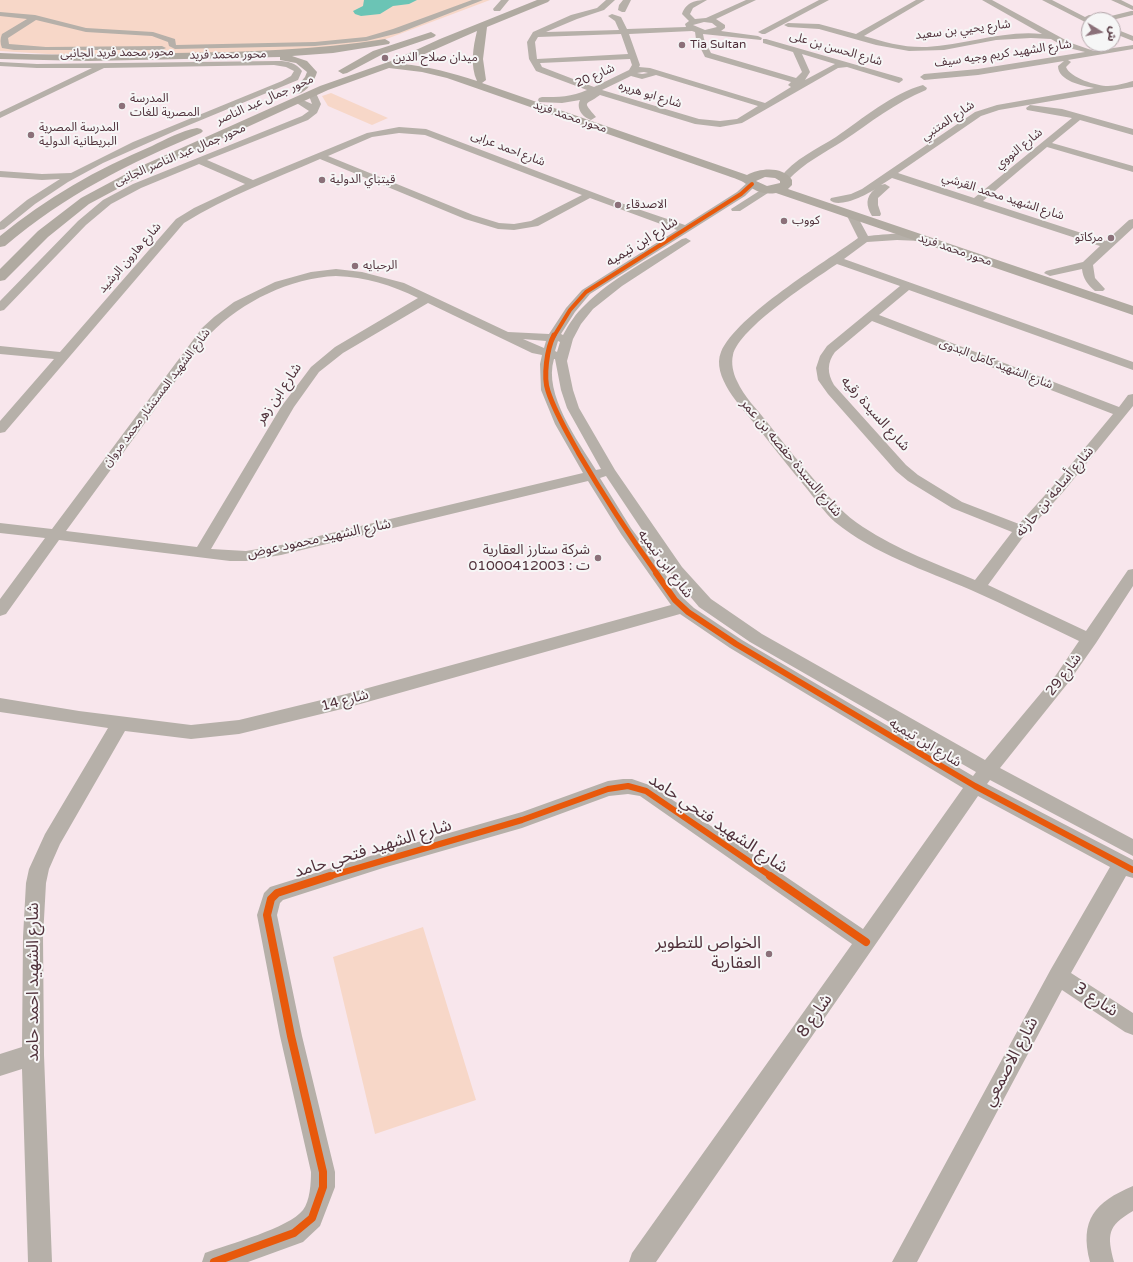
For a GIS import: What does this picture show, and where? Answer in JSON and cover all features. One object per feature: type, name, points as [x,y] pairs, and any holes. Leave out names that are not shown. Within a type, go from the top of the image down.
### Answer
[{"type":"main road","name":"محور جمال عبد الناصر","points":[[0,277],[43,234],[85,201],[161,161],[384,51],[435,33],[501,4],[521,0]]},
{"type":"main road","name":"محور جمال عبد الناصر","points":[[236,116],[297,95],[312,93],[344,80],[386,66],[545,0]]},
{"type":"main road","points":[[481,80],[479,56],[483,25]]},
{"type":"main road","name":"محور محمد فريد","points":[[0,56],[78,58],[254,55],[308,52],[364,46],[442,29]]},
{"type":"main road","points":[[429,48],[429,56],[433,67]]},
{"type":"main road","points":[[283,64],[296,60],[313,59],[319,56],[318,54],[308,52]]},
{"type":"main road","name":"محور محمد فريد","points":[[0,59],[68,65],[274,58],[296,60]]},
{"type":"main road","points":[[296,60],[307,65],[312,72],[310,78],[297,95]]},
{"type":"main road","name":"محور محمد فريد","points":[[386,66],[433,67],[481,80],[730,165],[766,173],[778,174],[780,178],[851,214],[1133,311]]},
{"type":"main road","name":"محور محمد فريد","points":[[433,67],[451,76],[725,170],[751,182],[758,187],[780,178],[835,200],[1133,300]]},
{"type":"main road","name":"محور جمال عبد الناصر","points":[[0,243],[28,221],[71,191],[156,147],[208,126]]},
{"type":"main road","points":[[110,156],[127,161]]},
{"type":"main road","points":[[751,182],[750,179],[755,175],[766,173]]},
{"type":"street","points":[[35,17],[5,36],[5,46],[35,49],[101,49],[162,48],[164,45],[315,44],[366,39],[396,31],[479,0]]},
{"type":"street","points":[[598,11],[611,0]]},
{"type":"street","points":[[627,0],[623,5],[622,12],[632,56],[642,73],[761,106]]},
{"type":"street","points":[[703,0],[691,6],[687,10],[686,14],[695,27],[708,55],[798,81],[805,75],[806,72],[798,51]]},
{"type":"street","points":[[540,35],[627,32],[695,27],[752,0]]},
{"type":"street","points":[[710,32],[719,25],[722,18],[758,0]]},
{"type":"street","name":"شارع الحسن بن على","points":[[695,27],[710,32],[761,36],[825,0]]},
{"type":"street","name":"شارع الحسن بن على","points":[[834,0],[807,14],[784,32],[793,44],[811,51],[865,66],[903,79]]},
{"type":"street","points":[[854,35],[864,27],[913,0]]},
{"type":"street","points":[[854,35],[922,0]]},
{"type":"street","points":[[980,0],[1023,23],[1074,47],[1081,48]]},
{"type":"street","points":[[986,0],[1066,48],[1069,59],[1062,66],[1062,69],[1074,79],[1088,84],[1112,88]]},
{"type":"street","points":[[1046,0],[1081,16]]},
{"type":"street","points":[[1054,0],[1081,15]]},
{"type":"street","points":[[1115,0],[1133,11]]},
{"type":"street","points":[[1124,0],[1133,11]]},
{"type":"street","points":[[540,35],[574,17],[613,7],[622,12]]},
{"type":"street","points":[[598,11],[612,16],[620,21],[641,59],[642,73]]},
{"type":"street","points":[[1121,15],[1133,11]]},
{"type":"street","points":[[1121,17],[1133,11]]},
{"type":"street","points":[[612,16],[622,12]]},
{"type":"street","points":[[0,14],[35,17],[90,31],[153,34],[167,38],[172,41],[174,46]]},
{"type":"street","name":"شارع يحيي بن سعيد","points":[[807,14],[813,21],[893,47],[918,49],[943,47],[1020,35],[1048,37]]},
{"type":"street","name":"شارع الحسن بن على","points":[[708,20],[719,25],[761,36],[798,51],[903,79]]},
{"type":"street","points":[[4,41],[29,27],[52,22]]},
{"type":"street","name":"شارع يحيي بن سعيد","points":[[761,36],[814,25],[903,45],[925,46],[1019,32],[1023,28],[1023,23]]},
{"type":"street","points":[[836,28],[864,27]]},
{"type":"street","points":[[540,35],[538,44],[541,61],[632,56]]},
{"type":"street","name":"شارع ابو هريره","points":[[540,35],[531,42],[533,59],[539,69],[698,122],[727,124],[739,121],[798,81]]},
{"type":"street","points":[[1121,37],[1132,46]]},
{"type":"street","points":[[1121,39],[1132,46]]},
{"type":"street","name":"شارع الشهيد كريم وجيه سيف","points":[[1121,48],[1132,46]]},
{"type":"street","name":"شارع الشهيد كريم وجيه سيف","points":[[914,76],[924,77],[978,72],[1069,59],[1132,46]]},
{"type":"street","name":"شارع الشهيد كريم وجيه سيف","points":[[936,85],[1026,69],[1099,52]]},
{"type":"street","name":"شارع ابو هريره","points":[[541,61],[544,67],[551,71],[600,89]]},
{"type":"street","points":[[0,115],[110,63]]},
{"type":"street","name":"محور محمد فريد الجانبى","points":[[110,63],[283,64]]},
{"type":"street","name":"محور محمد فريد الجانبى","points":[[0,64],[68,65],[96,69]]},
{"type":"street","name":"محور جمال عبد الناصر الجانبى","points":[[0,226],[52,188],[110,156],[285,83],[297,75],[298,70],[283,64]]},
{"type":"street","points":[[0,105],[61,78],[68,65]]},
{"type":"street","name":"شارع ابو هريره","points":[[761,106],[832,68],[847,65]]},
{"type":"street","points":[[1026,69],[1042,70]]},
{"type":"street","name":"شارع 20","points":[[542,100],[572,99],[642,73]]},
{"type":"street","points":[[1056,73],[1074,83],[1077,88],[1076,94]]},
{"type":"street","points":[[780,178],[898,91],[903,79],[912,88],[929,87],[932,83],[924,77]]},
{"type":"street","name":"شارع المتنبي","points":[[876,214],[872,203],[874,195],[896,175],[978,114],[997,108],[1133,84]]},
{"type":"street","points":[[780,178],[855,128],[906,96],[923,88]]},
{"type":"street","name":"شارع المتنبي","points":[[835,200],[861,194],[896,175],[979,119],[994,112],[1133,88]]},
{"type":"street","name":"شارع 20","points":[[591,117],[583,109],[582,102],[600,89]]},
{"type":"street","points":[[297,95],[314,111],[317,104],[312,93]]},
{"type":"street","points":[[1059,100],[1062,112]]},
{"type":"street","name":"شارع النووي","points":[[1018,107],[1062,112],[1133,132]]},
{"type":"street","name":"محور جمال عبد الناصر الجانبى","points":[[0,308],[82,223],[100,207],[137,186],[297,122],[314,111]]},
{"type":"street","name":"شارع النووي","points":[[975,202],[1078,117]]},
{"type":"street","name":"شارع احمد عرابى","points":[[320,156],[378,133],[399,130],[418,131],[452,142],[686,229]]},
{"type":"street","points":[[1046,144],[1133,169]]},
{"type":"street","points":[[320,156],[469,217],[498,226],[514,227],[534,224],[591,194]]},
{"type":"street","name":"شارع هارون الرشيد","points":[[0,429],[180,221],[198,210],[253,184],[320,156]]},
{"type":"street","points":[[199,160],[253,184]]},
{"type":"street","points":[[0,174],[52,188]]},
{"type":"street","points":[[0,180],[55,177],[77,174]]},
{"type":"street","name":"شارع الشهيد محمد القرشي","points":[[896,175],[1107,245]]},
{"type":"street","name":"شارع ابن تيميه","points":[[560,338],[602,296],[618,284],[780,178]]},
{"type":"street","name":"شارع ابن تيميه","points":[[751,182],[741,194],[586,292],[570,310],[555,355],[545,370],[547,390],[562,424],[626,532],[669,592],[685,610],[736,644],[1129,861]]},
{"type":"street","points":[[851,214],[864,239],[897,237],[920,238]]},
{"type":"street","points":[[1050,273],[1087,264],[1133,222]]},
{"type":"street","name":"شارع السيدة حفصه بن عمر","points":[[864,239],[838,260],[775,303],[741,331],[732,342],[727,352],[725,364],[728,376],[739,395],[779,447],[840,518],[877,543],[929,568],[978,587],[1090,639]]},
{"type":"street","points":[[838,260],[1133,366]]},
{"type":"street","points":[[1087,264],[1088,275],[1091,282],[1099,289]]},
{"type":"street","name":"شارع الشهيد المستشار محمد مروان","points":[[0,610],[206,331],[234,308],[290,280],[329,272],[349,273],[376,278],[400,285],[502,335],[555,355]]},
{"type":"street","name":"شارع السيدة رقيه","points":[[908,285],[823,357],[822,376],[828,387],[901,468],[913,478],[957,505],[1021,530]]},
{"type":"street","name":"شارع ابن زهر","points":[[201,552],[275,426],[308,376],[326,358],[427,298]]},
{"type":"street","name":"شارع الشهيد كامل البدوى","points":[[871,316],[1121,412]]},
{"type":"street","name":"شارع الشهيد المستشار محمد مروان","points":[[502,335],[560,338]]},
{"type":"street","points":[[0,350],[63,356]]},
{"type":"street","name":"شارع ابن تيميه","points":[[555,355],[562,371],[573,408],[609,471],[688,585],[705,603],[756,638],[981,778],[1129,861]]},
{"type":"street","name":"شارع أسامة بن حارثه","points":[[978,587],[1021,530],[1059,488],[1133,398]]},
{"type":"street","name":"شارع الشهيد محمود عوض","points":[[0,528],[246,556],[265,553],[609,471]]},
{"type":"street","name":"شارع 29","points":[[981,778],[1062,679],[1133,574]]},
{"type":"street","points":[[669,592],[688,585]]},
{"type":"street","name":"شارع 14","points":[[0,705],[120,724],[191,732],[206,731],[260,723],[346,701],[685,610],[705,603]]},
{"type":"street","name":"شارع الشهيد احمد حامد","points":[[40,1262],[33,1055],[34,897],[39,869],[52,840],[120,724]]},
{"type":"street","name":"شارع 8","points":[[641,1262],[981,778]]},
{"type":"street","name":"شارع الشهيد فتحي حامد","points":[[214,1262],[294,1233],[312,1218],[324,1187],[323,1172],[291,1036],[267,915],[271,899],[277,893],[383,860],[522,820],[608,789],[619,786],[633,785],[646,791],[866,942]]},
{"type":"street","name":"شارع الاصمعي","points":[[904,1262],[1058,976],[1129,861]]},
{"type":"street","name":"شارع 3","points":[[1058,976],[1133,1025]]},
{"type":"street","points":[[0,1065],[33,1055]]},
{"type":"street","points":[[1102,1262],[1098,1245],[1098,1228],[1107,1214],[1133,1198]]},
{"type":"shaded area","points":[[0,0],[490,0],[373,43],[298,50],[218,53],[64,55],[0,51]]},
{"type":"shaded area","points":[[364,0],[417,0],[409,4],[393,6],[380,14],[361,16],[355,14],[353,11],[363,6]]},
{"type":"shaded area","points":[[331,93],[388,118],[372,125],[328,106],[322,96]]},
{"type":"shaded area","points":[[423,927],[476,1100],[375,1134],[333,957]]},
{"type":"cycle path","points":[[752,184],[741,194],[586,292],[570,310],[553,337],[546,364],[547,390],[562,424],[626,531],[675,600],[688,612],[736,644],[975,786],[1133,870]]},
{"type":"cycle path","points":[[214,1262],[294,1233],[312,1218],[323,1187],[323,1172],[291,1036],[267,915],[271,899],[277,893],[383,860],[522,820],[608,789],[628,786],[646,791],[866,942]]},
{"type":"place","name":"Tia Sultan","points":[[682,45]]},
{"type":"place","name":"ميدان صلاح الدين","points":[[385,58]]},
{"type":"place","name":"المدرسة المصرية للغات","points":[[122,106]]},
{"type":"place","name":"المدرسة المصرية البريطانية الدولية","points":[[31,135]]},
{"type":"place","name":"قيتباي الدولية","points":[[322,180]]},
{"type":"place","name":"الاصدقاء","points":[[618,205]]},
{"type":"place","name":"كووب","points":[[784,221]]},
{"type":"place","name":"مركاتو","points":[[1111,238]]},
{"type":"place","name":"الرحبايه","points":[[355,266]]},
{"type":"place","name":"شركة ستارز العقارية ت : 01000412003","points":[[598,558]]},
{"type":"place","name":"الخواص للتطوير العقارية","points":[[769,954]]}]
